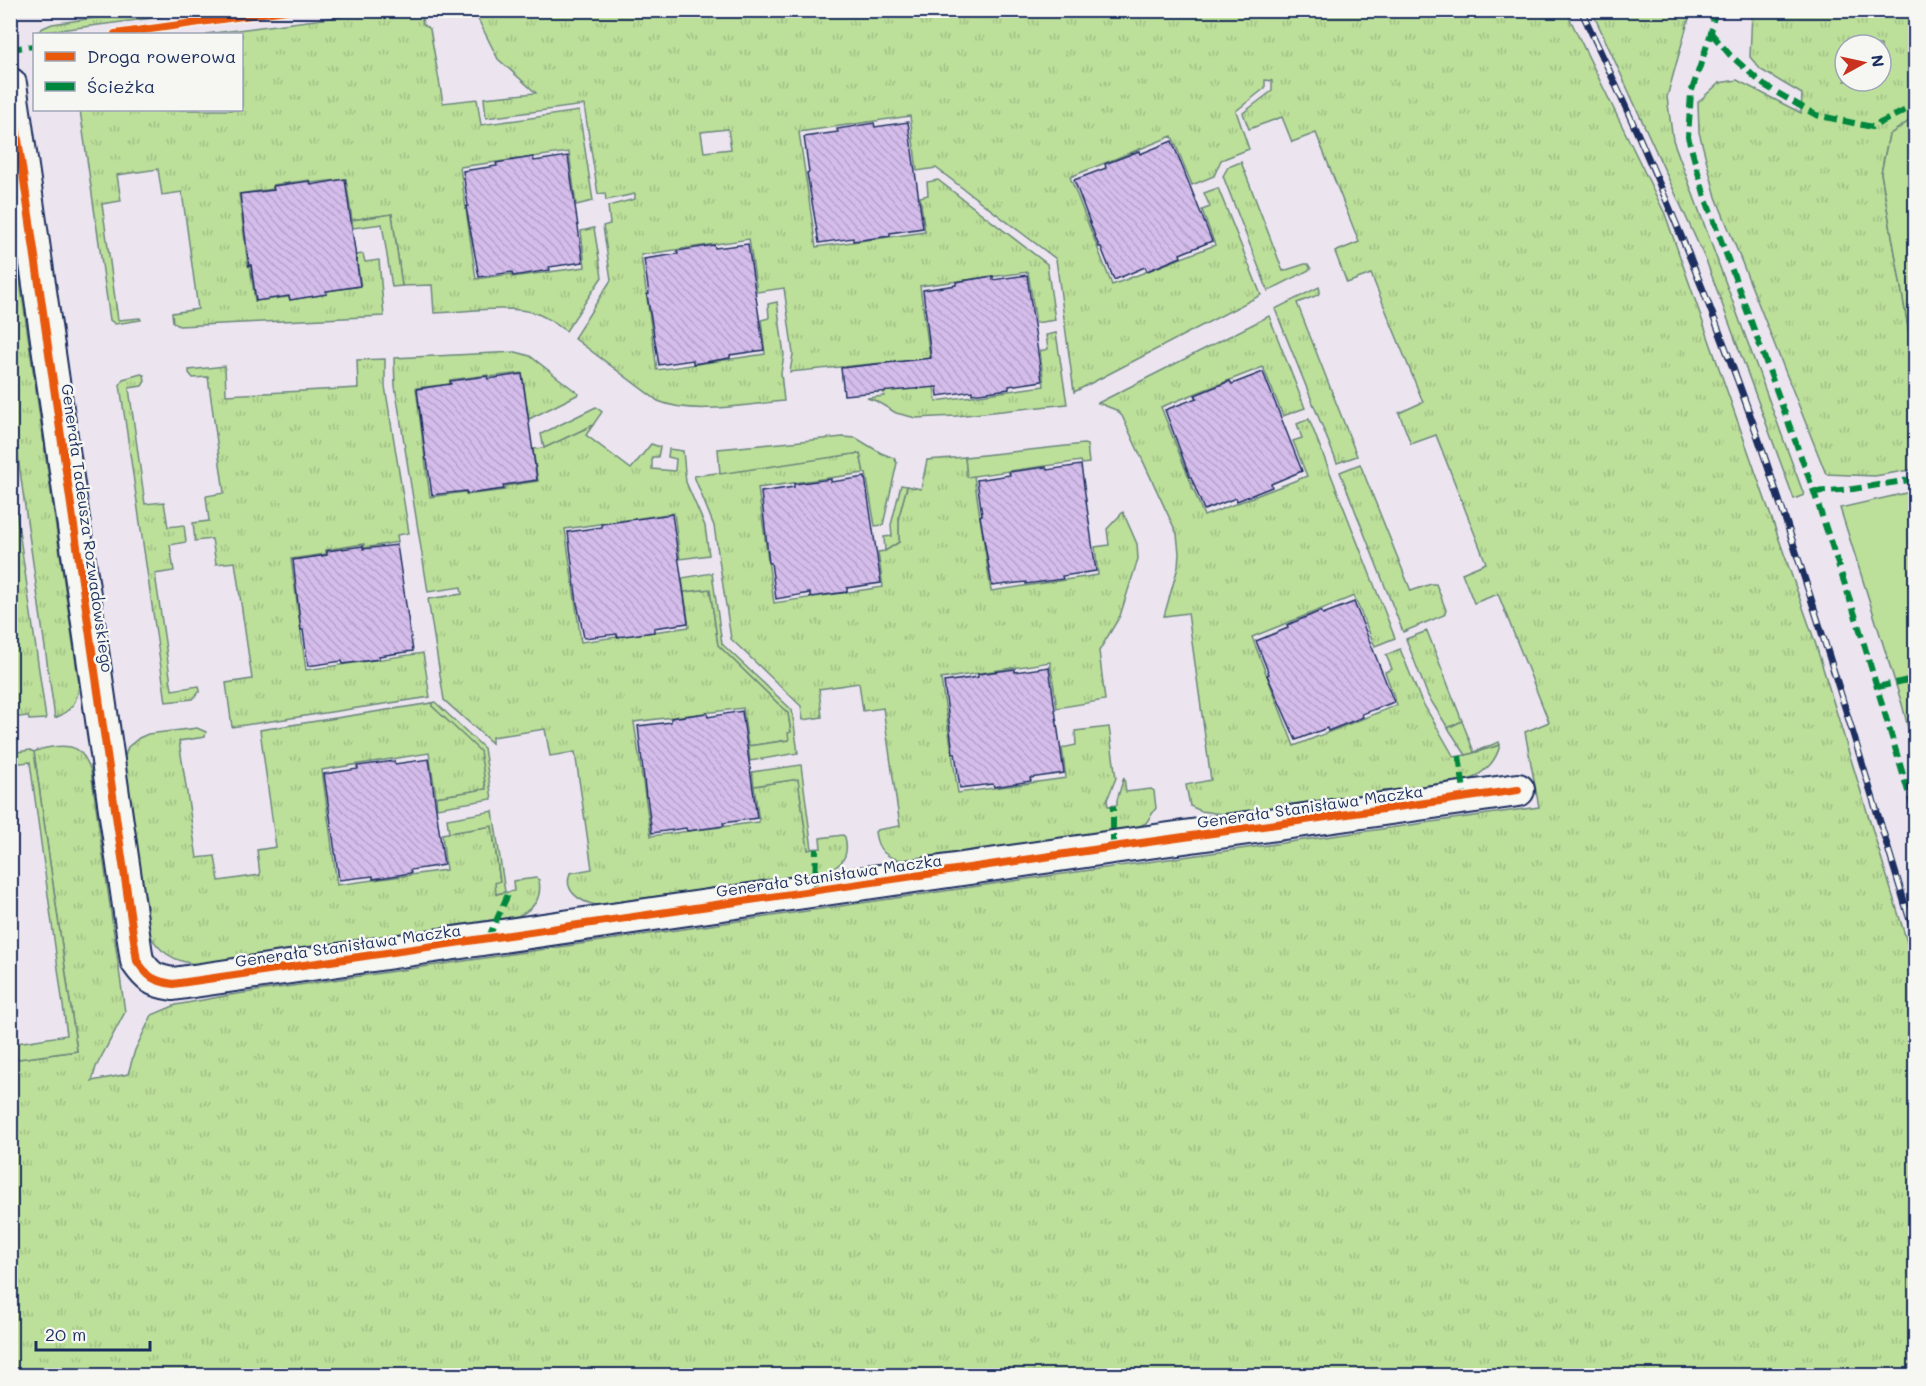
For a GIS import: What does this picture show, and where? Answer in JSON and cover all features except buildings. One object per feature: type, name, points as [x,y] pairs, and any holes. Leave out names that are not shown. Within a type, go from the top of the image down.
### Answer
[{"type":"street","name":"Generała Tadeusza Rozwadowskiego","points":[[10,84],[137,961],[146,974]]},
{"type":"street","name":"Generała Stanisława Maczka","points":[[146,974],[158,982],[173,984],[1518,790]]},
{"type":"green space","points":[[150,10],[207,11],[37,33],[52,24]]},
{"type":"green space","points":[[385,11],[421,11],[423,24],[430,29],[443,103],[477,99],[481,125],[579,111],[593,201],[576,205],[569,152],[460,167],[476,279],[511,274],[512,277],[585,267],[581,231],[594,228],[602,277],[566,331],[538,314],[514,309],[434,313],[432,285],[402,286],[392,214],[352,220],[346,179],[311,183],[310,180],[273,185],[273,189],[239,194],[255,301],[289,297],[290,300],[361,286],[356,255],[363,254],[365,262],[379,260],[384,316],[179,326],[173,322],[172,313],[198,309],[182,192],[162,195],[158,169],[117,175],[121,201],[102,204],[118,320],[140,318],[141,320],[115,324],[110,320],[80,111],[243,111],[243,33],[214,33]]},
{"type":"green space","points":[[476,11],[1566,11],[1665,214],[1815,642],[1915,968],[1915,1375],[11,1375],[10,1060],[77,1051],[34,752],[38,750],[60,746],[72,747],[85,758],[91,771],[125,1012],[96,1067],[92,1081],[128,1074],[135,1050],[152,1015],[176,1005],[230,995],[999,883],[1539,807],[1525,732],[1549,722],[1498,594],[1474,603],[1462,573],[1486,563],[1436,435],[1411,444],[1399,413],[1423,402],[1371,274],[1347,283],[1335,252],[1359,242],[1316,133],[1292,142],[1282,117],[1249,129],[1243,113],[1272,91],[1272,81],[1265,80],[1265,88],[1236,111],[1249,149],[1221,160],[1214,176],[1192,185],[1172,136],[1070,177],[1112,285],[1215,245],[1202,210],[1210,207],[1204,193],[1218,188],[1261,295],[1074,392],[1056,259],[936,168],[917,171],[910,116],[799,132],[816,247],[925,232],[920,197],[928,195],[927,182],[938,180],[1047,264],[1055,320],[1036,323],[1028,272],[920,286],[936,401],[1044,386],[1040,351],[1048,349],[1046,335],[1056,333],[1067,404],[916,418],[896,413],[867,398],[884,396],[881,363],[790,372],[793,354],[784,288],[757,292],[749,239],[641,255],[657,370],[765,354],[761,320],[769,318],[768,304],[777,302],[784,355],[781,373],[784,401],[720,408],[687,408],[658,401],[574,338],[611,280],[603,226],[610,224],[608,206],[635,199],[635,194],[606,200],[605,193],[598,194],[584,105],[486,118],[484,98],[536,93],[498,59]],"holes":[[[728,129],[731,149],[704,152],[701,132]]]},
{"type":"green space","points":[[1592,11],[1691,11],[1667,97],[1673,140],[1804,495],[1794,499],[1707,263]]},
{"type":"green space","points":[[1752,11],[1915,11],[1915,117],[1889,135],[1881,173],[1915,367],[1915,469],[1875,476],[1826,474],[1716,197],[1699,132],[1698,102],[1719,83],[1737,80],[1801,113],[1802,94],[1761,70],[1750,57]]},
{"type":"green space","points":[[1915,117],[1915,367],[1881,173],[1889,135]]},
{"type":"green space","points":[[1241,162],[1283,271],[1305,264],[1308,264],[1311,269],[1268,291],[1223,176],[1228,167]]},
{"type":"green space","points":[[10,213],[79,684],[73,705],[55,718],[11,408]]},
{"type":"green space","points":[[392,214],[402,286],[392,287],[382,224],[353,228],[352,220]]},
{"type":"green space","points":[[1319,287],[1318,295],[1297,303],[1357,456],[1337,463],[1275,309]]},
{"type":"green space","points":[[1269,316],[1305,408],[1283,416],[1263,367],[1161,407],[1204,516],[1307,476],[1293,441],[1302,438],[1297,424],[1309,419],[1395,638],[1375,646],[1354,596],[1252,637],[1294,746],[1397,705],[1385,672],[1392,669],[1386,655],[1400,649],[1420,698],[1454,757],[1500,745],[1490,765],[1472,779],[1222,814],[1201,811],[1190,806],[1186,785],[1211,780],[1188,613],[1164,616],[1178,567],[1177,534],[1122,416],[1116,410],[1098,403]]},
{"type":"green space","points":[[516,352],[530,356],[579,394],[529,419],[522,373],[450,380],[450,384],[416,388],[430,497],[505,490],[505,486],[538,481],[533,449],[544,448],[593,425],[586,435],[631,469],[651,444],[660,447],[658,457],[652,457],[652,469],[675,471],[676,459],[668,457],[669,449],[683,451],[686,482],[705,526],[709,555],[680,559],[674,513],[565,529],[581,642],[689,627],[684,592],[710,589],[718,645],[788,713],[791,733],[789,740],[748,746],[743,708],[634,722],[651,836],[759,822],[754,786],[798,779],[808,849],[821,848],[820,838],[843,835],[845,837],[846,852],[836,867],[815,874],[596,905],[584,901],[574,895],[568,879],[570,873],[592,869],[575,752],[550,756],[545,729],[492,737],[492,743],[444,700],[428,599],[462,594],[461,587],[428,592],[395,386],[394,358]]},
{"type":"green space","points":[[385,359],[385,386],[409,533],[397,535],[398,542],[364,548],[364,544],[326,550],[326,554],[291,559],[306,670],[423,653],[430,697],[232,727],[226,683],[252,679],[235,562],[216,564],[212,539],[195,541],[193,523],[209,521],[206,496],[224,493],[208,377],[193,378],[189,370],[225,366],[226,395],[358,388],[357,360]]},
{"type":"green space","points":[[144,375],[145,381],[142,386],[129,388],[145,504],[164,502],[168,527],[184,525],[186,542],[170,545],[174,571],[155,574],[172,690],[199,686],[200,691],[193,699],[166,702],[120,385],[123,379]]},
{"type":"green space","points":[[596,407],[602,412],[593,425],[544,448],[541,434]]},
{"type":"green space","points":[[843,437],[856,438],[894,458],[897,463],[883,525],[875,526],[866,473],[864,473],[860,453],[720,474],[718,449]]},
{"type":"green space","points":[[1087,445],[1089,463],[1082,464],[1081,461],[967,477],[965,457]]},
{"type":"green space","points":[[860,453],[864,473],[758,488],[774,603],[883,587],[878,552],[885,551],[899,542],[899,516],[907,486],[921,489],[927,460],[965,457],[967,476],[974,476],[991,591],[1098,575],[1095,547],[1109,545],[1107,529],[1123,512],[1137,544],[1138,559],[1120,616],[1099,651],[1105,700],[1057,708],[1050,662],[941,679],[958,793],[1066,778],[1062,748],[1076,745],[1075,731],[1109,727],[1116,778],[1107,800],[1108,806],[1117,805],[1124,777],[1126,792],[1151,789],[1154,791],[1156,808],[1146,823],[1138,827],[904,860],[892,858],[880,849],[875,832],[900,826],[883,708],[863,711],[859,683],[819,689],[822,717],[803,720],[801,706],[731,639],[714,526],[694,476]]},
{"type":"green space","points":[[1360,464],[1411,591],[1436,584],[1446,610],[1444,615],[1403,632],[1340,472]]},
{"type":"green space","points":[[11,474],[46,719],[29,720],[28,716],[11,718]]},
{"type":"green space","points":[[901,485],[907,486],[899,516],[899,542],[885,551],[884,537],[892,536],[891,525]]},
{"type":"green space","points":[[1916,491],[1915,755],[1902,704],[1840,508]]},
{"type":"green space","points":[[712,573],[722,644],[792,710],[798,753],[750,761],[748,746],[789,740],[788,733],[791,732],[788,713],[718,645],[710,589],[684,592],[682,578]]},
{"type":"green space","points":[[1427,631],[1462,721],[1448,728],[1428,696],[1406,639]]},
{"type":"green space","points":[[435,702],[484,748],[492,799],[437,808],[436,797],[486,789],[480,751],[432,706]]},
{"type":"green space","points":[[432,703],[432,706],[481,751],[486,789],[436,797],[429,753],[322,770],[337,885],[446,870],[442,834],[492,826],[500,882],[496,894],[514,891],[513,881],[536,878],[540,886],[538,897],[529,910],[518,916],[197,964],[175,959],[158,946],[149,933],[125,768],[124,759],[128,747],[148,734],[197,728],[206,732],[205,737],[179,741],[197,858],[215,856],[219,881],[260,875],[257,850],[276,847],[260,730]]},
{"type":"green space","points":[[1462,721],[1474,752],[1499,742],[1500,745],[1466,755],[1448,728]]},
{"type":"green space","points":[[30,750],[34,752],[77,1051],[11,1060],[11,1044],[67,1035],[30,762],[11,764],[11,753]]},
{"type":"green space","points":[[801,765],[812,849],[808,850],[798,779],[754,786],[752,772]]},
{"type":"green space","points":[[493,811],[505,892],[496,894],[495,883],[500,881],[492,826],[449,833],[447,819]]},
{"type":"railway","points":[[1581,10],[1672,214],[1753,423],[1817,616],[1916,940]]},
{"type":"marked path","points":[[1715,10],[1711,33],[1691,93],[1688,137],[1705,197],[1814,492],[1858,624],[1916,818]]},
{"type":"marked path","points":[[1711,33],[1730,55],[1764,85],[1816,115],[1872,127],[1916,105]]},
{"type":"marked path","points":[[10,49],[33,46]]},
{"type":"marked path","points":[[1814,492],[1853,489],[1916,479]]},
{"type":"marked path","points":[[1878,687],[1916,678]]},
{"type":"marked path","points":[[1459,756],[1465,797]]},
{"type":"marked path","points":[[1113,806],[1113,847]]},
{"type":"marked path","points":[[815,890],[816,849]]},
{"type":"marked path","points":[[488,939],[509,892]]},
{"type":"cycle path","points":[[122,33],[286,10]]},
{"type":"cycle path","points":[[10,84],[137,961],[144,971],[156,980],[173,984],[1518,790]]}]
